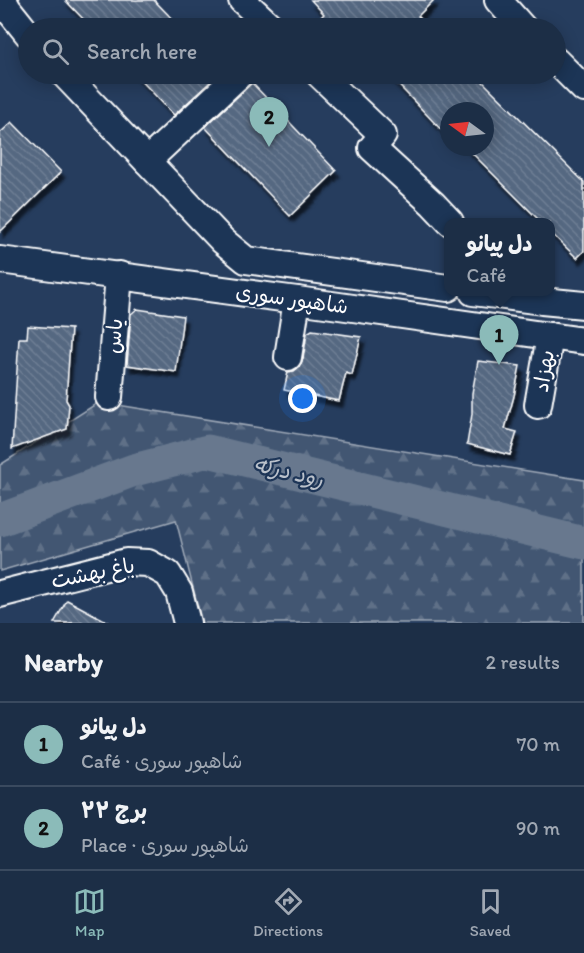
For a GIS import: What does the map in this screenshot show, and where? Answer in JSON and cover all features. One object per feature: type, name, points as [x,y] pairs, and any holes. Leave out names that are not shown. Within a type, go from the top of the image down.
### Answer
[{"type":"street","points":[[3,0],[18,22]]},
{"type":"street","points":[[242,0],[261,18]]},
{"type":"street","points":[[498,0],[515,18]]},
{"type":"street","points":[[566,63],[584,89]]},
{"type":"street","points":[[74,84],[223,241],[246,260],[444,287]]},
{"type":"street","points":[[147,161],[229,84]]},
{"type":"street","points":[[329,84],[383,135],[372,148],[446,218]]},
{"type":"street","name":"شاهپور سوری","points":[[0,260],[584,341]]},
{"type":"street","name":"یاس","points":[[109,397],[119,275]]},
{"type":"street","points":[[511,296],[584,305]]},
{"type":"street","points":[[288,357],[297,300]]},
{"type":"street","name":"بهزاد","points":[[538,405],[550,336]]},
{"type":"street","name":"باغ بهشت","points":[[0,594],[126,562],[148,563],[168,574],[179,592],[187,623]]},
{"type":"green space","points":[[99,402],[584,480],[584,623],[202,623],[176,520],[0,571],[0,465]]},
{"type":"building","points":[[65,0],[154,0],[171,18],[82,18]]},
{"type":"building","points":[[311,0],[434,0],[418,16],[420,18],[320,18],[324,14]]},
{"type":"building","points":[[145,84],[208,84],[174,115]]},
{"type":"building","points":[[253,84],[336,171],[290,216],[205,127]]},
{"type":"building","points":[[398,84],[485,84],[584,182],[584,251],[577,258],[555,237],[555,218],[537,218],[475,156],[494,156],[494,102],[440,102],[440,129]]},
{"type":"building","points":[[12,122],[61,172],[0,232],[0,133]]},
{"type":"building","points":[[137,309],[183,316],[176,372],[127,365],[131,314]]},
{"type":"building","points":[[28,326],[71,329],[66,400],[69,405],[67,429],[12,449],[19,338],[27,338]]},
{"type":"building","points":[[312,330],[361,337],[352,375],[346,373],[339,401],[284,390],[288,372],[300,366],[307,333]]},
{"type":"building","points":[[478,361],[520,366],[505,429],[517,432],[510,455],[467,444]]},
{"type":"building","points":[[67,600],[110,623],[54,623]]},
{"type":"waterway","name":"رود درکه","points":[[0,520],[134,470],[208,451],[584,543]]},
{"type":"place","name":"برج ۲۲","points":[[269,147]]},
{"type":"place","name":"دل پیانو","points":[[499,365]]}]
